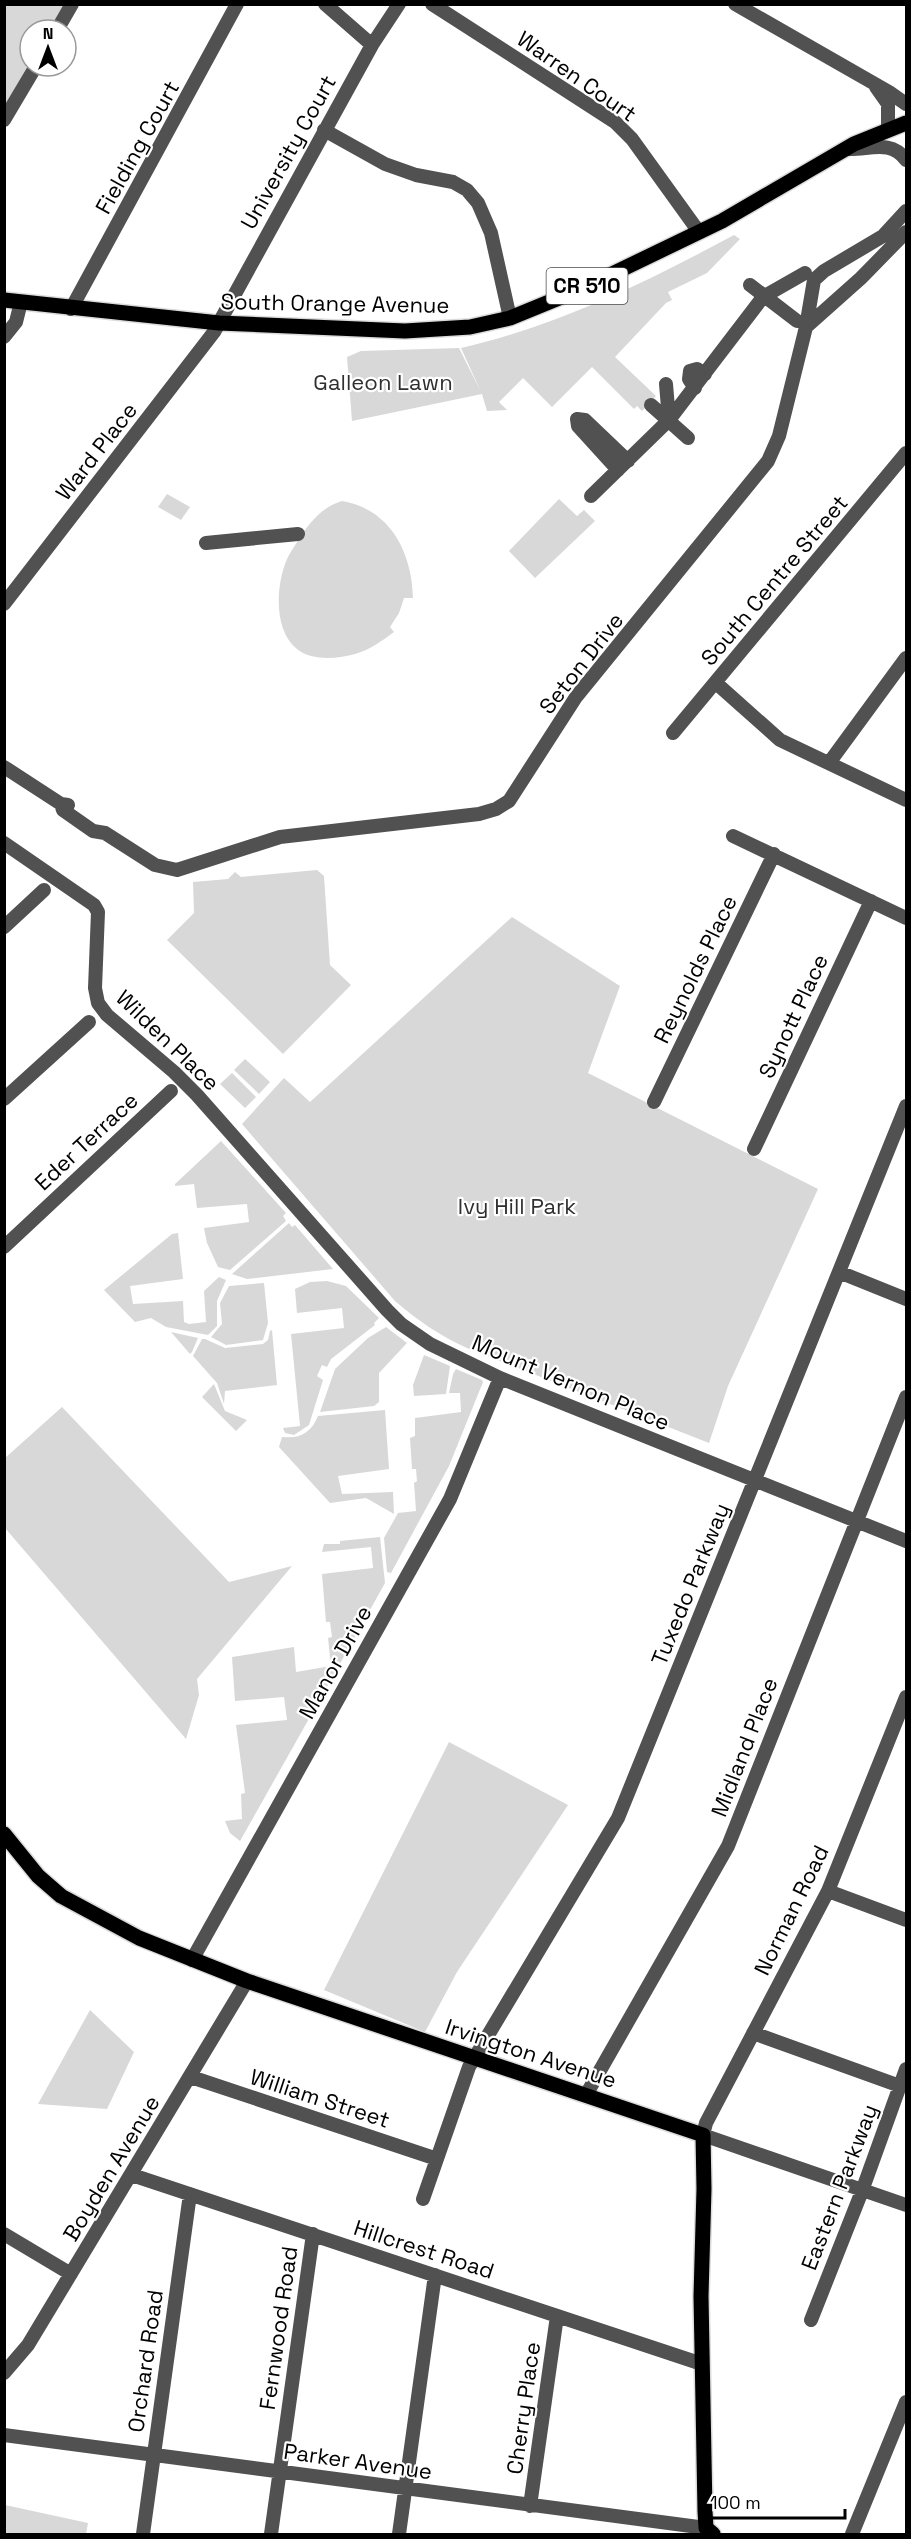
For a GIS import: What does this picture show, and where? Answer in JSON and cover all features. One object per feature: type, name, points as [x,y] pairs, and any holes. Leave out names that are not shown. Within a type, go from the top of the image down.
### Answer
[{"type":"main road","name":"South Orange Avenue","points":[[4,300],[71,309],[219,323],[416,331],[470,327],[510,318],[581,289],[699,232],[854,144],[906,123]]},
{"type":"main road","name":"Irvington Avenue","points":[[4,1834],[38,1876],[61,1896],[120,1929],[247,1981],[703,2135]]},
{"type":"main road","points":[[703,2135],[702,2364],[710,2531]]},
{"type":"street","points":[[64,18],[72,4]]},
{"type":"street","name":"Fielding Court","points":[[71,309],[237,4]]},
{"type":"street","points":[[325,4],[372,45]]},
{"type":"street","name":"University Court","points":[[219,323],[324,129],[372,45],[399,4]]},
{"type":"street","name":"Warren Court","points":[[432,4],[615,122],[632,139],[699,232]]},
{"type":"street","points":[[735,4],[906,104]]},
{"type":"street","points":[[4,120],[29,78]]},
{"type":"street","points":[[875,85],[888,104],[888,129]]},
{"type":"street","points":[[324,129],[385,164],[416,175],[453,182],[467,190],[478,203],[491,233],[510,318]]},
{"type":"street","points":[[848,149],[885,146],[906,160]]},
{"type":"street","name":"Seton Drive","points":[[4,767],[61,804],[63,810],[88,827],[105,833],[155,865],[177,870],[280,837],[479,814],[503,806],[518,789],[576,697],[768,461],[778,436],[814,280],[824,271],[883,236],[906,211]]},
{"type":"street","points":[[750,285],[763,297],[802,324],[884,257],[906,232]]},
{"type":"street","points":[[591,496],[669,420],[763,297],[805,273]]},
{"type":"street","points":[[4,337],[16,322],[21,302]]},
{"type":"street","name":"Ward Place","points":[[4,604],[219,323]]},
{"type":"street","points":[[666,384],[669,420]]},
{"type":"street","points":[[651,405],[688,438]]},
{"type":"street","name":"South Centre Street","points":[[673,733],[904,460]]},
{"type":"street","points":[[206,543],[298,534]]},
{"type":"street","points":[[829,763],[906,658]]},
{"type":"street","points":[[716,683],[780,740],[906,800]]},
{"type":"street","points":[[733,836],[906,918]]},
{"type":"street","name":"Wilden Place","points":[[4,843],[94,904],[98,912],[95,988],[98,1003],[107,1016],[174,1072],[197,1095],[274,1182]]},
{"type":"street","name":"Reynolds Place","points":[[654,1102],[774,854]]},
{"type":"street","points":[[4,927],[44,890]]},
{"type":"street","name":"Synott Place","points":[[754,1149],[871,901]]},
{"type":"street","points":[[4,1099],[89,1022]]},
{"type":"street","name":"Eder Terrace","points":[[4,1247],[171,1091]]},
{"type":"street","name":"Tuxedo Parkway","points":[[423,2199],[465,2075],[618,1818],[906,1106]]},
{"type":"street","name":"Mount Vernon Place","points":[[274,1182],[401,1324],[430,1344],[500,1378],[906,1541]]},
{"type":"street","points":[[839,1272],[906,1299]]},
{"type":"street","name":"Manor Drive","points":[[192,1960],[450,1499],[500,1378]]},
{"type":"street","name":"Midland Place","points":[[586,2095],[728,1846],[906,1397]]},
{"type":"street","name":"Norman Road","points":[[703,2135],[706,2123],[828,1891],[906,1697]]},
{"type":"street","points":[[828,1891],[906,1920]]},
{"type":"street","name":"Boyden Avenue","points":[[4,2373],[28,2345],[247,1981]]},
{"type":"street","points":[[753,2033],[900,2086]]},
{"type":"street","name":"Eastern Parkway","points":[[811,2320],[862,2191],[906,2068]]},
{"type":"street","name":"William Street","points":[[191,2077],[437,2159]]},
{"type":"street","points":[[703,2135],[906,2205]]},
{"type":"street","name":"Hillcrest Road","points":[[132,2175],[702,2364]]},
{"type":"street","name":"Orchard Road","points":[[143,2535],[190,2194]]},
{"type":"street","points":[[4,2234],[71,2274]]},
{"type":"street","name":"Fernwood Road","points":[[270,2535],[313,2234]]},
{"type":"street","points":[[399,2535],[435,2275]]},
{"type":"street","name":"Cherry Place","points":[[530,2506],[557,2316]]},
{"type":"street","points":[[852,2535],[906,2402]]},
{"type":"street","name":"Parker Avenue","points":[[4,2435],[710,2531]]},
{"type":"green space","points":[[5,4],[64,5],[56,18],[18,18],[18,78],[21,78],[5,105]]},
{"type":"green space","name":"Galleon Lawn","points":[[734,235],[740,239],[707,273],[668,292],[672,300],[666,303],[615,357],[656,396],[642,411],[637,406],[634,409],[592,367],[552,407],[523,378],[499,402],[507,410],[487,411],[482,394],[352,421],[347,357],[361,351],[459,348],[481,392],[461,348],[532,328],[601,301]]},
{"type":"green space","points":[[167,494],[190,507],[181,520],[158,507]]},
{"type":"green space","points":[[559,499],[577,516],[584,510],[595,521],[535,578],[509,551]]},
{"type":"green space","points":[[342,501],[373,513],[395,535],[408,565],[413,598],[404,598],[399,613],[390,627],[394,632],[375,645],[348,656],[333,658],[310,656],[297,649],[289,641],[280,619],[279,593],[283,569],[288,556],[317,516]]},
{"type":"green space","points":[[317,870],[324,876],[330,965],[351,985],[283,1054],[167,940],[194,913],[193,882],[228,879],[235,872],[241,877]]},
{"type":"green space","name":"Ivy Hill Park","points":[[512,917],[620,986],[588,1073],[818,1189],[728,1386],[709,1443],[467,1348],[429,1327],[395,1301],[242,1124],[284,1078],[310,1102]]},
{"type":"green space","points":[[245,1059],[270,1082],[259,1094],[234,1070]]},
{"type":"green space","points":[[232,1073],[256,1097],[245,1108],[220,1084]]},
{"type":"green space","points":[[221,1141],[286,1213],[283,1216],[286,1221],[230,1270],[218,1267],[207,1243],[204,1228],[249,1222],[247,1204],[197,1208],[194,1184],[175,1186]]},
{"type":"green space","points":[[289,1223],[292,1227],[295,1225],[333,1269],[247,1279],[232,1274]]},
{"type":"green space","points":[[178,1233],[183,1279],[130,1286],[133,1304],[183,1301],[184,1322],[189,1324],[206,1322],[204,1291],[219,1277],[226,1280],[217,1301],[217,1326],[208,1335],[166,1327],[151,1318],[135,1322],[104,1290],[172,1234]]},
{"type":"green space","points":[[327,1281],[346,1286],[379,1318],[374,1323],[375,1325],[331,1359],[327,1367],[322,1365],[317,1376],[323,1380],[309,1425],[294,1435],[285,1433],[283,1428],[300,1426],[291,1334],[344,1328],[342,1308],[297,1313],[295,1289],[310,1282]]},
{"type":"green space","points":[[264,1283],[268,1323],[263,1340],[226,1345],[211,1337],[222,1324],[220,1303],[229,1286]]},
{"type":"green space","points":[[386,1327],[407,1343],[379,1373],[379,1402],[374,1406],[320,1412],[335,1369],[368,1338]]},
{"type":"green space","points":[[272,1330],[277,1385],[225,1391],[224,1404],[217,1383],[193,1356],[202,1339],[225,1348],[263,1344],[268,1340]]},
{"type":"green space","points":[[171,1332],[198,1338],[190,1354]]},
{"type":"green space","points":[[424,1355],[450,1366],[446,1394],[414,1396],[413,1385]]},
{"type":"green space","points":[[456,1369],[483,1382],[449,1466],[391,1573],[387,1572],[384,1538],[398,1513],[416,1511],[414,1483],[417,1481],[416,1469],[412,1469],[410,1438],[415,1436],[415,1418],[461,1412],[460,1393],[449,1393]]},
{"type":"green space","points":[[214,1384],[225,1411],[247,1420],[236,1431],[202,1397]]},
{"type":"green space","points":[[62,1407],[229,1582],[292,1566],[197,1679],[199,1695],[186,1739],[5,1528],[5,1458]]},
{"type":"green space","points":[[385,1410],[389,1469],[338,1476],[342,1494],[393,1492],[394,1514],[366,1498],[330,1503],[279,1447],[282,1437],[304,1434],[312,1427],[318,1416]]},
{"type":"green space","points":[[380,1537],[385,1583],[332,1678],[326,1681],[328,1685],[240,1841],[230,1833],[225,1821],[242,1819],[241,1794],[245,1793],[236,1725],[287,1720],[284,1697],[235,1701],[232,1657],[294,1647],[296,1672],[331,1666],[328,1638],[332,1637],[330,1622],[326,1622],[322,1574],[373,1568],[371,1547],[322,1552],[324,1544],[340,1544],[340,1541]]},
{"type":"green space","points":[[449,1742],[568,1805],[457,1972],[425,2032],[324,1990]]},
{"type":"green space","points":[[90,2010],[134,2052],[107,2109],[38,2104]]},
{"type":"green space","points":[[5,2505],[88,2523],[86,2534],[5,2534]]}]
